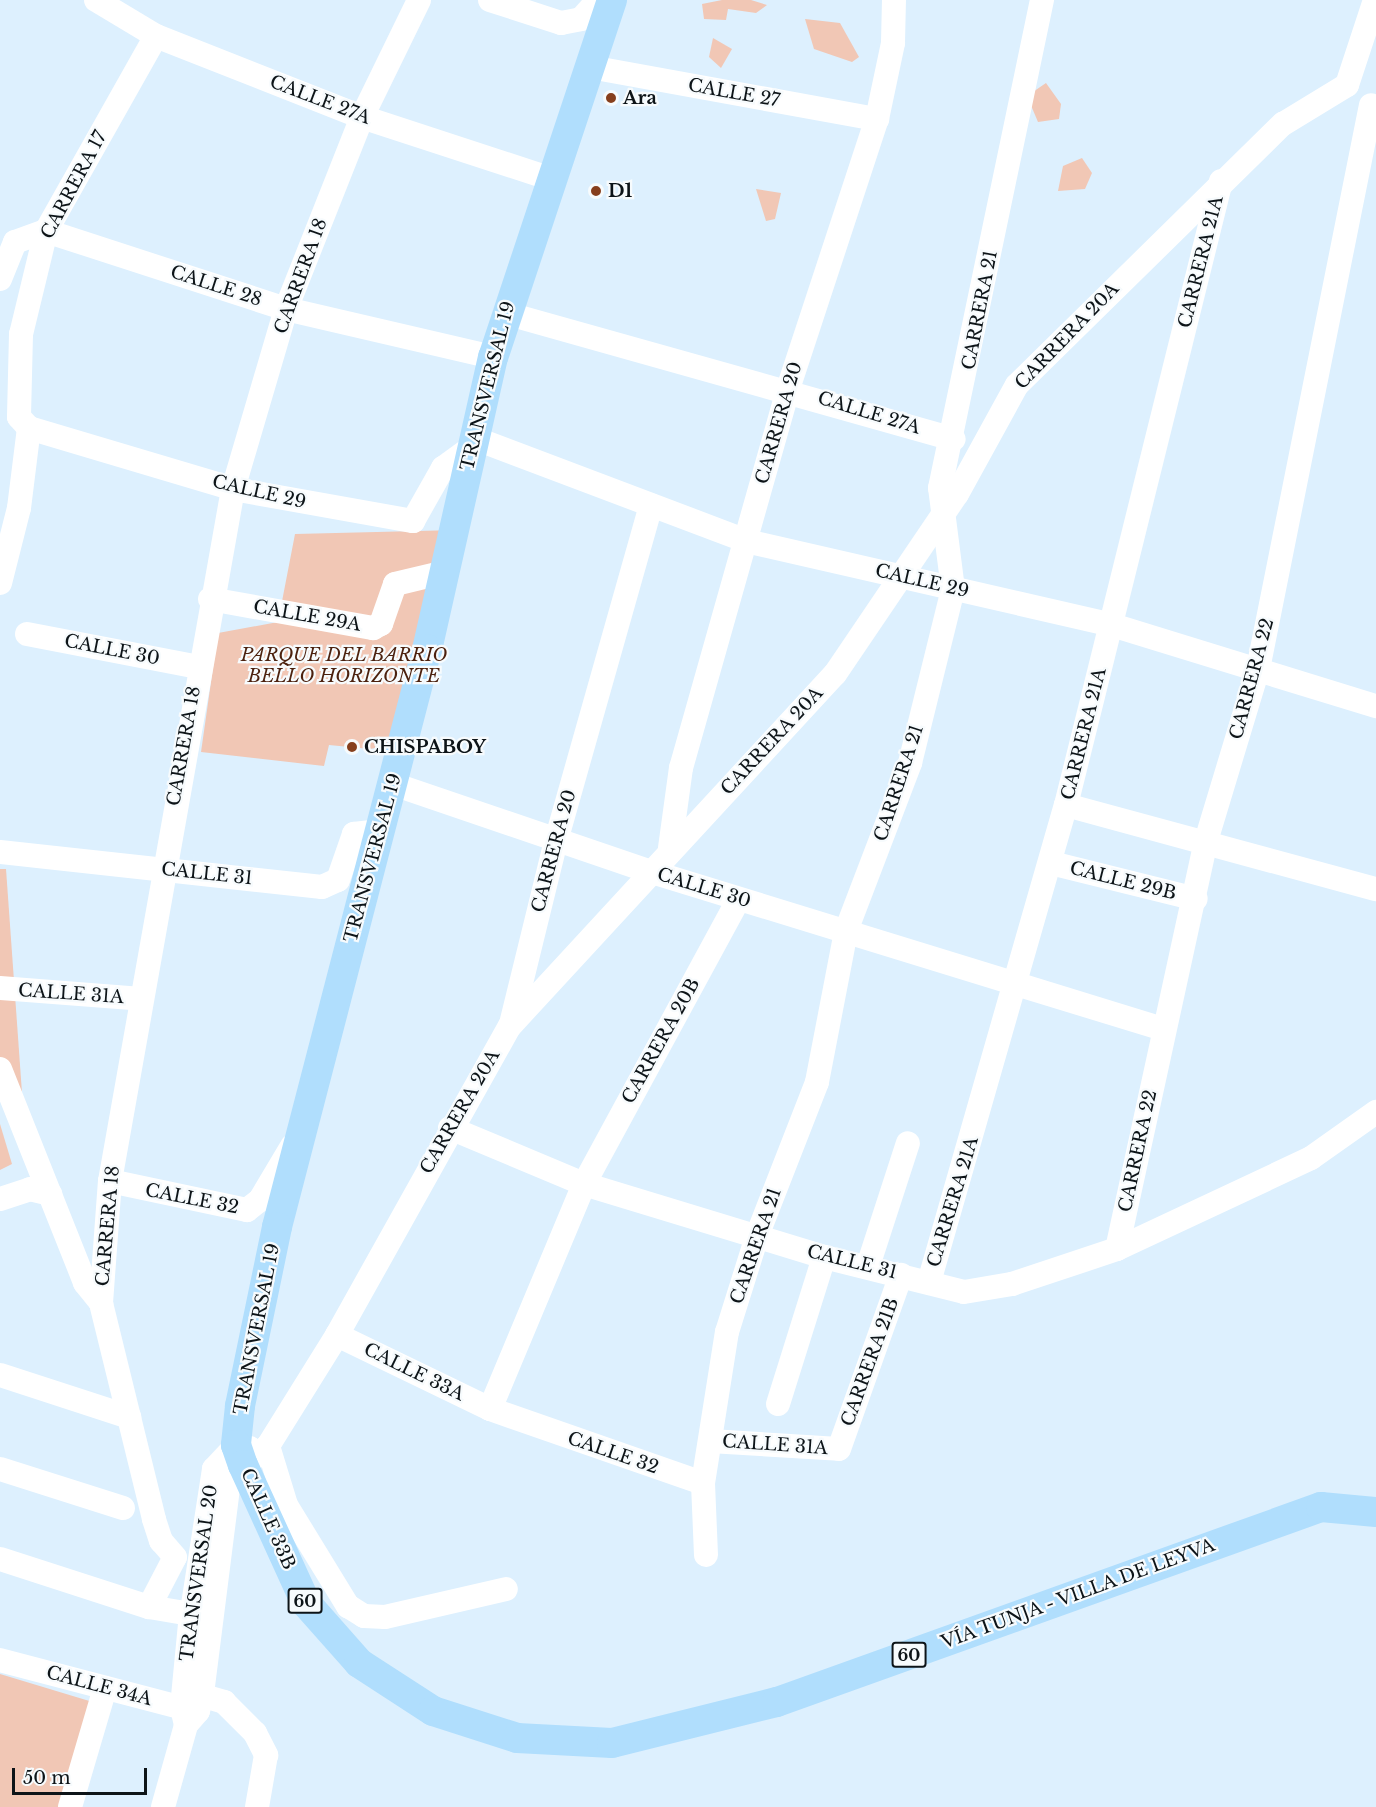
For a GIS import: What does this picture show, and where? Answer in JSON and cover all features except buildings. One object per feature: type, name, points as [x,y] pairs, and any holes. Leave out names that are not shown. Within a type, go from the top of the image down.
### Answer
[{"type":"main road","name":"TRANSVERSAL 19","points":[[251,1451],[244,1384],[302,1128],[393,784],[445,572],[492,357],[612,0]]},
{"type":"main road","name":"CALLE 33B","points":[[251,1451],[306,1603],[360,1663],[433,1711]]},
{"type":"main road","name":"VÍA TUNJA - VILLA DE LEYVA","points":[[433,1711],[518,1738],[612,1743],[777,1702],[1321,1507],[1376,1512]]},
{"type":"street","name":"CALLE 27A","points":[[96,0],[156,36],[362,117],[552,179]]},
{"type":"street","name":"CARRERA 18","points":[[175,1557],[161,1542],[154,1519],[101,1303],[110,1181],[210,599],[233,489],[286,309],[362,117],[419,0]]},
{"type":"street","points":[[490,0],[561,23],[581,18],[598,0]]},
{"type":"street","name":"CARRERA 20","points":[[670,848],[681,768],[788,388],[877,119],[893,44],[894,0]]},
{"type":"street","name":"CARRERA 21","points":[[706,1555],[703,1484],[728,1332],[757,1236],[817,1082],[846,931],[910,763],[953,589],[940,488],[954,440],[1042,0]]},
{"type":"street","points":[[1373,113],[1347,85],[1374,1]]},
{"type":"street","name":"CARRERA 17","points":[[0,583],[19,508],[24,422],[21,334],[46,231],[156,36]]},
{"type":"street","name":"CALLE 27","points":[[590,67],[877,119]]},
{"type":"street","name":"CARRERA 20A","points":[[251,1451],[337,1335],[450,1128],[510,1026],[652,872],[670,848],[835,674],[944,511],[1017,385],[1221,181],[1283,124],[1347,85]]},
{"type":"street","name":"CARRERA 22","points":[[1117,1249],[1163,1029],[1196,899],[1206,841],[1258,669],[1373,113]]},
{"type":"street","name":"CARRERA 21A","points":[[929,1282],[1018,983],[1051,863],[1221,181]]},
{"type":"street","points":[[0,279],[15,242],[46,231]]},
{"type":"street","name":"CALLE 28","points":[[46,231],[286,309],[492,357]]},
{"type":"street","name":"CALLE 27A","points":[[505,313],[788,388],[954,440]]},
{"type":"street","name":"CALLE 29","points":[[24,422],[233,489],[413,522],[444,468],[473,443],[746,541],[1112,625],[1376,706]]},
{"type":"street","name":"CARRERA 20","points":[[510,1026],[556,841],[651,505]]},
{"type":"street","name":"CALLE 29A","points":[[210,599],[373,628],[381,624],[395,584],[445,572]]},
{"type":"street","name":"CALLE 30","points":[[27,634],[198,667]]},
{"type":"street","name":"CALLE 30","points":[[393,784],[652,872],[1163,1029]]},
{"type":"street","points":[[1066,805],[1206,841],[1376,889]]},
{"type":"street","name":"CALLE 31","points":[[0,852],[331,885],[354,834],[380,831]]},
{"type":"street","name":"CALLE 29B","points":[[1051,863],[1196,899]]},
{"type":"street","name":"CARRERA 20B","points":[[584,1184],[739,899]]},
{"type":"street","name":"CALLE 31A","points":[[0,988],[142,999]]},
{"type":"street","points":[[0,1070],[14,1111],[85,1284],[101,1303]]},
{"type":"street","name":"CALLE 31","points":[[450,1128],[584,1184],[824,1257],[868,1266],[964,1292],[1012,1284],[1117,1249],[1311,1158],[1376,1112]]},
{"type":"street","name":"CALLE 32","points":[[110,1181],[247,1210],[260,1200],[302,1128]]},
{"type":"street","points":[[868,1266],[908,1143]]},
{"type":"street","points":[[490,1409],[584,1184]]},
{"type":"street","points":[[0,1199],[30,1189],[50,1194]]},
{"type":"street","points":[[778,1404],[824,1257]]},
{"type":"street","name":"CARRERA 21B","points":[[839,1449],[901,1275]]},
{"type":"street","name":"CALLE 33A","points":[[337,1335],[490,1409]]},
{"type":"street","points":[[0,1375],[129,1417]]},
{"type":"street","name":"CALLE 32","points":[[490,1409],[703,1484]]},
{"type":"street","name":"CALLE 31A","points":[[710,1440],[839,1449]]},
{"type":"street","points":[[251,1451],[348,1606],[364,1616],[385,1617],[506,1589]]},
{"type":"street","name":"TRANSVERSAL 20","points":[[190,1706],[191,1614],[214,1468],[251,1451]]},
{"type":"street","name":"TRANSVERSAL 20","points":[[190,1706],[224,1499],[229,1480],[251,1451]]},
{"type":"street","points":[[0,1469],[123,1508]]},
{"type":"street","points":[[149,1607],[175,1557],[199,1561]]},
{"type":"street","points":[[0,1559],[149,1607],[191,1614]]},
{"type":"street","name":"CALLE 34A","points":[[0,1660],[105,1688],[190,1706]]},
{"type":"street","points":[[70,1807],[105,1688]]},
{"type":"street","points":[[163,1807],[190,1706],[224,1702],[255,1733],[266,1755],[257,1807]]},
{"type":"green space","points":[[722,0],[751,0],[767,5],[756,13],[728,9],[726,20],[704,19],[702,4]]},
{"type":"green space","points":[[805,19],[840,23],[859,57],[852,62],[814,49]]},
{"type":"green space","points":[[713,38],[732,49],[721,68],[709,57]]},
{"type":"green space","points":[[1046,83],[1061,104],[1059,119],[1038,122],[1027,96]]},
{"type":"green space","points":[[1082,158],[1092,173],[1085,189],[1058,191],[1063,166]]},
{"type":"green space","points":[[756,189],[781,193],[775,219],[766,221]]},
{"type":"green space","name":"PARQUE DEL BARRIO BELLO HORIZONTE","points":[[458,530],[407,742],[370,749],[329,745],[324,766],[201,752],[218,633],[278,622],[295,534]]},
{"type":"green space","points":[[0,869],[6,869],[22,1093],[0,1093]]},
{"type":"green space","points":[[0,1124],[12,1164],[0,1170]]},
{"type":"green space","points":[[0,1674],[96,1703],[66,1807],[0,1807]]},
{"type":"place","name":"Ara","points":[[611,98]]},
{"type":"place","name":"D1","points":[[596,191]]},
{"type":"place","name":"CHISPABOY","points":[[352,747]]}]
